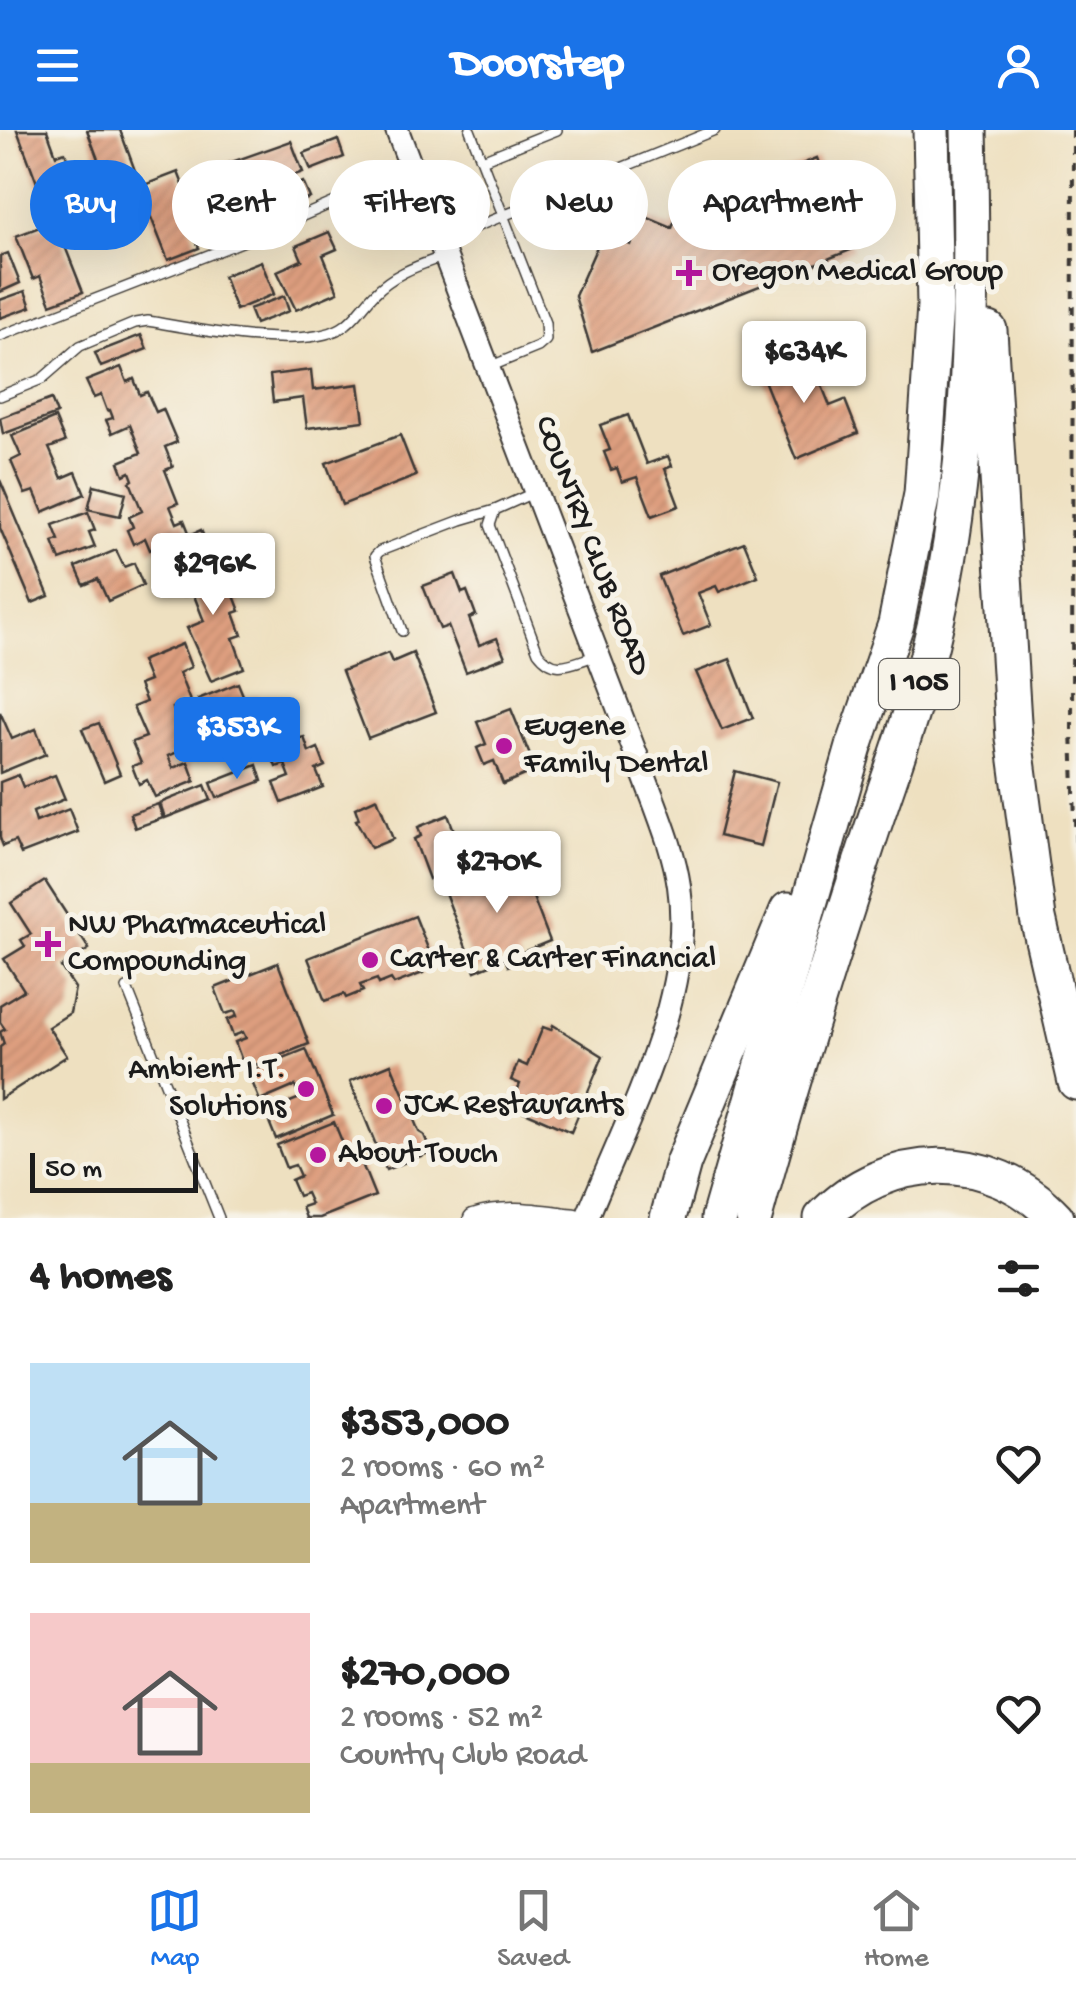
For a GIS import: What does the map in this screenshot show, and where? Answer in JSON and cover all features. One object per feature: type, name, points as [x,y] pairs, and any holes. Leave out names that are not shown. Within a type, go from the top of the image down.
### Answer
[{"type":"highway","name":"I 105","points":[[719,1218],[854,747],[896,624],[922,494],[935,306],[931,130]]},
{"type":"highway","name":"I 105","points":[[754,1218],[790,1080],[926,662],[951,544],[965,437],[971,213],[969,130]]},
{"type":"highway","points":[[971,213],[990,336],[1014,738],[1038,918],[1076,1082]]},
{"type":"highway","points":[[668,1218],[683,1163],[854,747]]},
{"type":"highway","points":[[822,1218],[840,1199],[888,1173],[912,1166],[938,1165],[983,1172],[1030,1196],[1056,1218]]},
{"type":"street","name":"COUNTRY CLUB ROAD","points":[[398,130],[408,160]]},
{"type":"street","name":"COUNTRY CLUB ROAD","points":[[441,250],[668,841],[680,890],[681,930],[669,1014],[587,1218]]},
{"type":"street","points":[[473,1218],[521,1211],[575,1218]]},
{"type":"lane","points":[[470,130],[482,160],[557,130]]},
{"type":"lane","points":[[490,223],[716,130]]},
{"type":"lane","points":[[487,368],[538,348],[546,340],[545,323],[490,180]]},
{"type":"lane","points":[[0,336],[329,204]]},
{"type":"lane","points":[[0,396],[42,379],[80,346],[135,323],[148,321],[250,338],[328,333],[346,324],[372,295],[398,275],[439,250]]},
{"type":"lane","points":[[402,631],[375,556],[535,492]]},
{"type":"lane","points":[[495,510],[490,525],[538,652],[548,665],[555,667],[598,656]]},
{"type":"lane","points":[[127,988],[219,1218]]},
{"type":"path","points":[[1073,130],[1072,730],[1076,851]]},
{"type":"building","points":[[17,130],[47,130],[56,155],[65,152],[68,160],[30,160],[30,164]]},
{"type":"building","points":[[87,130],[120,130],[131,160],[98,160]]},
{"type":"building","points":[[338,140],[344,157],[311,170],[304,153]]},
{"type":"building","points":[[291,141],[298,160],[237,160]]},
{"type":"building","points":[[172,174],[172,250],[194,250],[168,260],[152,220],[152,182]]},
{"type":"building","points":[[648,218],[668,226],[668,250],[850,250],[592,352],[575,296],[595,250],[648,250]]},
{"type":"building","points":[[30,231],[30,250],[66,250],[83,292],[51,304],[40,276],[33,279],[16,236]]},
{"type":"building","points":[[329,232],[329,250],[335,250],[323,255],[338,292],[296,310],[277,271],[302,260],[298,250],[309,250],[309,240]]},
{"type":"building","points":[[8,253],[20,283],[0,292],[0,256]]},
{"type":"building","points":[[261,261],[274,294],[236,310],[223,276]]},
{"type":"building","points":[[25,291],[31,307],[0,318],[0,300]]},
{"type":"building","points":[[284,296],[289,311],[255,324],[249,309]]},
{"type":"building","points":[[141,335],[147,349],[101,367],[95,353]]},
{"type":"building","points":[[786,345],[802,383],[818,376],[830,406],[845,400],[858,433],[796,459],[755,358]]},
{"type":"building","points":[[121,367],[127,382],[134,379],[140,395],[147,392],[156,412],[163,409],[177,442],[165,447],[173,467],[165,470],[178,503],[170,506],[177,523],[184,520],[190,535],[201,530],[209,549],[174,563],[166,544],[150,550],[145,538],[133,544],[127,530],[133,527],[129,517],[142,511],[130,472],[124,475],[119,462],[141,453],[130,425],[112,433],[106,420],[113,418],[110,410],[107,411],[101,395],[94,398],[86,381]]},
{"type":"building","points":[[311,370],[313,390],[359,384],[364,421],[307,428],[303,398],[273,402],[270,375]]},
{"type":"building","points":[[51,399],[57,414],[3,434],[0,418]]},
{"type":"building","points":[[628,415],[647,464],[668,456],[672,466],[665,469],[679,506],[652,516],[637,477],[622,482],[617,468],[611,470],[604,452],[610,450],[600,425]]},
{"type":"building","points":[[55,418],[65,442],[49,448],[62,478],[76,472],[85,494],[43,512],[34,491],[25,494],[11,461],[21,456],[12,436]]},
{"type":"building","points":[[400,435],[416,476],[342,505],[326,463]]},
{"type":"building","points":[[0,480],[49,596],[32,603],[0,528]]},
{"type":"building","points":[[94,485],[126,493],[120,516],[88,509]]},
{"type":"building","points":[[88,512],[95,530],[89,532],[95,547],[60,560],[53,542],[59,540],[53,525]]},
{"type":"building","points":[[744,542],[758,576],[719,592],[716,586],[698,593],[711,625],[683,636],[659,576]]},
{"type":"building","points":[[116,550],[124,567],[134,563],[143,585],[108,601],[98,579],[84,585],[76,567]]},
{"type":"building","points":[[219,557],[240,611],[234,613],[242,635],[233,638],[244,668],[211,681],[187,628],[204,621],[193,593],[183,597],[174,575]]},
{"type":"building","points":[[455,574],[476,615],[469,618],[479,645],[497,638],[505,657],[466,672],[448,626],[440,629],[423,586]]},
{"type":"building","points":[[182,644],[191,667],[179,673],[190,701],[173,708],[187,748],[168,756],[173,768],[188,762],[195,781],[155,797],[147,780],[139,784],[132,766],[141,763],[132,742],[146,737],[133,707],[146,702],[139,685],[149,681],[141,661]]},
{"type":"building","points":[[388,653],[392,662],[413,653],[436,712],[368,738],[342,671]]},
{"type":"building","points":[[730,659],[753,718],[722,730],[696,672]]},
{"type":"building","points":[[238,683],[245,700],[257,696],[265,716],[282,710],[294,740],[304,737],[309,752],[318,748],[325,766],[316,770],[323,787],[282,803],[274,783],[290,777],[285,764],[276,767],[270,752],[261,756],[248,723],[222,733],[215,715],[206,718],[198,699]]},
{"type":"building","name":"Eugene Family Dental","points":[[511,709],[536,770],[503,784],[494,761],[484,765],[477,748],[486,744],[477,722]]},
{"type":"building","points":[[0,712],[12,739],[36,729],[46,754],[0,773]]},
{"type":"building","points":[[99,723],[120,774],[104,781],[82,729]]},
{"type":"building","points":[[257,765],[262,781],[217,798],[211,783]]},
{"type":"building","points":[[735,771],[777,782],[761,846],[719,836]]},
{"type":"building","points":[[18,775],[23,787],[55,775],[65,799],[33,812],[36,822],[69,809],[78,832],[21,854],[15,841],[3,846],[0,782]]},
{"type":"building","points":[[205,785],[211,800],[165,818],[160,803]]},
{"type":"building","points":[[377,798],[393,839],[371,848],[356,820],[359,819],[355,808]]},
{"type":"building","points":[[158,804],[163,818],[135,828],[130,814]]},
{"type":"building","points":[[448,815],[467,864],[429,879],[414,839],[421,836],[418,827]]},
{"type":"building","points":[[519,861],[550,941],[518,954],[521,961],[508,966],[505,959],[475,971],[444,890]]},
{"type":"building","points":[[45,881],[89,949],[61,967],[75,988],[70,1013],[48,1027],[67,1056],[0,1099],[0,1047],[4,1044],[0,1032],[5,1029],[0,1022],[0,1005],[24,990],[4,959],[25,946],[21,940],[31,934],[11,903]]},
{"type":"building","name":"Carter & Carter Financial","points":[[415,916],[433,961],[420,966],[423,973],[394,984],[391,979],[379,984],[377,979],[360,985],[363,991],[325,1001],[308,958]]},
{"type":"building","points":[[278,963],[309,1044],[245,1069],[235,1042],[246,1038],[243,1032],[233,1036],[227,1020],[237,1016],[235,1011],[225,1014],[215,988]]},
{"type":"building","points":[[553,1025],[603,1056],[571,1132],[511,1106],[520,1084],[511,1080],[518,1062],[527,1066],[543,1027],[551,1030]]},
{"type":"building","points":[[306,1049],[333,1115],[276,1139],[265,1112],[300,1098],[295,1086],[260,1101],[248,1072]]},
{"type":"building","name":"JCK Restaurants","points":[[391,1064],[431,1152],[386,1170],[350,1081]]},
{"type":"building","points":[[334,1122],[351,1163],[360,1159],[375,1196],[320,1218],[306,1218],[302,1207],[311,1204],[306,1193],[298,1196],[291,1180],[300,1176],[295,1165],[286,1168],[277,1145]]},
{"type":"place","name":"Oregon Medical Group","points":[[689,273]]},
{"type":"place","name":"Eugene Family Dental","points":[[504,746]]},
{"type":"place","name":"NW Pharmaceutical Compounding","points":[[48,944]]},
{"type":"place","name":"Carter & Carter Financial","points":[[370,960]]},
{"type":"place","name":"Ambient I.T. Solutions","points":[[306,1089]]},
{"type":"place","name":"JCK Restaurants","points":[[384,1106]]},
{"type":"place","name":"About Touch","points":[[318,1155]]}]
